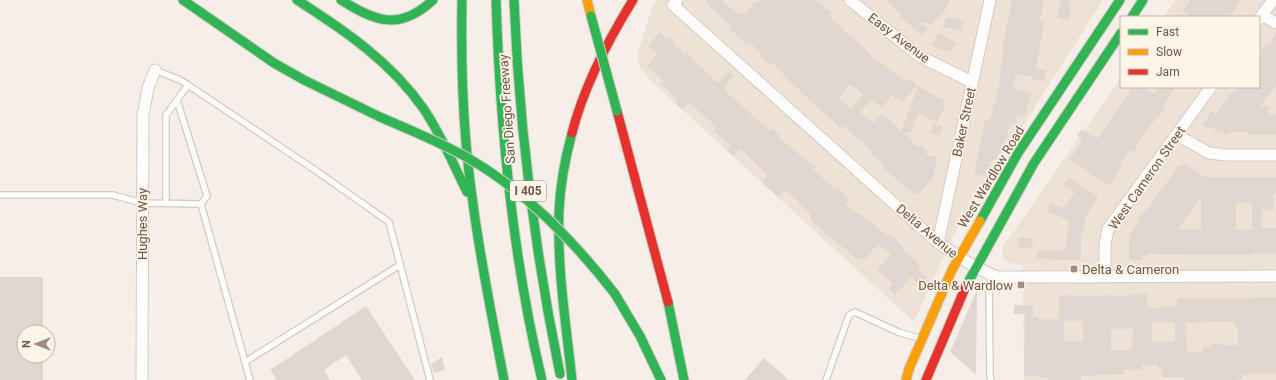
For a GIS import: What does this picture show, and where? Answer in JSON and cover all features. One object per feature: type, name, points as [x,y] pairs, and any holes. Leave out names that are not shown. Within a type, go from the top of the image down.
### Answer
[{"type":"main road","points":[[183,0],[274,63],[335,96],[454,150],[482,167],[537,208],[570,240],[598,271],[615,294],[646,344],[661,380]]},
{"type":"main road","points":[[297,0],[332,22],[367,49],[408,87],[433,124],[473,205]]},
{"type":"main road","points":[[341,0],[366,15],[378,19],[389,20],[409,17],[426,8],[433,0]]},
{"type":"main road","points":[[462,0],[461,57],[464,110],[473,205],[489,305],[504,380]]},
{"type":"main road","points":[[496,0],[498,75],[512,217],[523,284],[542,380]]},
{"type":"main road","points":[[503,0],[505,77],[519,216],[543,350],[550,380]]},
{"type":"main road","name":"San Diego Freeway","points":[[514,0],[517,80],[526,179],[542,287],[562,380]]},
{"type":"main road","points":[[587,0],[667,297],[684,380]]},
{"type":"main road","points":[[572,380],[559,246],[559,211],[562,182],[574,126],[589,81],[610,38],[633,0]]},
{"type":"main road","name":"West Wardlow Road","points":[[906,380],[952,270],[1018,153],[1120,0]]},
{"type":"main road","points":[[1133,16],[1143,0]]},
{"type":"main road","points":[[926,380],[965,286],[975,267],[1034,163],[1120,35]]},
{"type":"main road","name":"San Diego Freeway","points":[[496,167],[499,190]]},
{"type":"street","name":"Easy Avenue","points":[[850,0],[919,56],[972,82]]},
{"type":"street","name":"Baker Street","points":[[938,244],[990,0]]},
{"type":"street","points":[[1273,0],[1261,17],[1276,23]]},
{"type":"street","name":"Delta Avenue","points":[[675,2],[938,244],[975,267],[997,277],[1276,276]]},
{"type":"street","name":"Hughes Way","points":[[142,380],[143,115],[148,88],[155,70]]},
{"type":"street","name":"West Cameron Street","points":[[1106,277],[1106,244],[1108,229],[1210,88]]},
{"type":"street","points":[[1177,135],[1209,153],[1226,156],[1276,155]]},
{"type":"lane","points":[[155,70],[180,80],[188,85],[304,162],[389,222],[430,380]]},
{"type":"lane","points":[[166,203],[166,115],[188,85]]},
{"type":"lane","points":[[177,100],[207,196],[202,204],[250,380]]},
{"type":"lane","points":[[0,195],[113,195],[142,202],[202,204]]},
{"type":"lane","points":[[245,362],[400,265]]},
{"type":"lane","points":[[991,380],[989,284],[993,275]]},
{"type":"lane","points":[[826,380],[849,315],[855,312],[898,332],[922,339]]},
{"type":"shaded area","points":[[657,0],[1103,0],[954,234],[914,322],[650,80],[640,67],[637,56],[653,5]]},
{"type":"shaded area","points":[[1176,0],[1276,0],[1276,380],[1024,380],[1023,265],[1010,263],[1003,259],[1002,248],[1120,79],[1120,88],[1260,88],[1260,16],[1165,16]]},
{"type":"building","points":[[705,0],[721,0],[735,12],[738,14],[740,12],[743,15],[755,2],[757,3],[760,0],[816,0],[832,13],[829,16],[874,58],[905,81],[906,78],[917,85],[902,102],[892,95],[882,108],[871,100],[860,112],[873,123],[882,113],[918,147],[921,145],[928,151],[925,155],[937,157],[933,178],[917,195],[915,192],[914,194],[882,167],[884,165],[871,153],[872,151],[842,125],[840,128],[771,62],[769,64],[759,56],[761,53],[749,42],[747,45],[729,28],[731,26],[710,7],[711,5]],"holes":[[[850,84],[863,95],[851,109],[838,98]]]},
{"type":"building","points":[[886,0],[950,0],[946,9],[932,24],[915,21],[928,28],[922,35],[900,17],[902,15]]},
{"type":"building","points":[[1012,0],[1044,0],[1040,21],[1044,22],[1036,69],[1046,70],[1044,82],[1032,79],[1033,77],[1016,74],[1012,89],[1031,93],[1025,117],[1017,115],[1015,126],[1009,125],[1006,141],[1004,141],[1001,154],[999,153],[997,160],[993,159],[991,161],[989,170],[986,169],[985,176],[974,174],[985,120],[989,120],[989,118],[991,118],[1001,78],[999,77],[1004,49],[1002,49]]},
{"type":"building","points":[[1061,0],[1071,0],[1068,8],[1071,9],[1069,20],[1057,18]]},
{"type":"building","points":[[1190,0],[1240,0],[1230,16],[1190,16],[1182,11]]},
{"type":"building","points":[[947,17],[964,21],[962,31],[942,27]]},
{"type":"building","points":[[660,32],[667,39],[669,37],[675,43],[673,44],[685,55],[687,53],[693,58],[692,59],[718,83],[730,71],[734,75],[724,88],[726,90],[725,91],[769,130],[771,128],[780,136],[778,137],[815,167],[813,169],[834,188],[836,186],[849,199],[845,204],[870,223],[871,222],[888,237],[890,234],[904,247],[903,249],[920,265],[918,267],[920,268],[919,270],[927,277],[920,285],[911,277],[895,295],[889,289],[893,284],[877,270],[891,254],[878,244],[864,260],[860,257],[858,260],[811,221],[810,214],[798,202],[799,201],[785,190],[779,197],[763,184],[765,182],[763,181],[768,175],[741,149],[733,156],[727,151],[731,146],[713,131],[717,127],[689,103],[682,109],[675,103],[678,100],[661,84],[664,81],[647,66],[657,54],[648,46]]},
{"type":"building","points":[[938,33],[956,43],[952,52],[944,49],[943,51],[932,45]]},
{"type":"building","points":[[1276,34],[1276,85],[1260,106],[1269,106],[1268,114],[1276,114],[1276,135],[1248,135],[1248,132],[1230,132],[1228,135],[1215,131],[1215,129],[1203,126],[1211,111],[1216,114],[1232,92],[1233,93],[1237,88],[1260,88],[1260,53],[1267,43],[1268,45]]},
{"type":"building","points":[[918,86],[944,100],[943,103],[946,104],[937,122],[918,113],[912,131],[909,133],[901,132]]},
{"type":"building","points":[[1132,88],[1145,88],[1154,94],[1158,88],[1175,88],[1163,105],[1165,106],[1158,117],[1137,143],[1138,144],[1133,152],[1130,150],[1109,186],[1070,159],[1083,141],[1080,140],[1081,138],[1077,135],[1082,129],[1097,139],[1129,94],[1128,93]]},
{"type":"building","points":[[933,124],[942,126],[940,135],[931,133]]},
{"type":"building","points":[[1184,163],[1205,177],[1276,177],[1276,193],[1274,193],[1273,210],[1262,210],[1261,228],[1276,228],[1276,254],[1147,254],[1147,256],[1142,256],[1142,260],[1129,260],[1129,236],[1143,212],[1145,213],[1179,165],[1181,167]],"holes":[[[1201,197],[1201,229],[1178,229]],[[1236,203],[1252,203],[1252,230],[1236,230]]]},
{"type":"building","points":[[1069,177],[1098,197],[1083,221],[1086,222],[1083,233],[1081,233],[1080,260],[1037,259],[1037,250],[1066,250],[1066,239],[1070,221],[1047,211],[1051,203],[1063,208],[1075,192],[1064,184]]},
{"type":"building","points":[[1019,237],[1033,239],[1032,248],[1018,247]]},
{"type":"building","points":[[0,277],[43,277],[43,324],[16,324],[16,364],[43,364],[43,380],[0,380]]},
{"type":"building","points":[[977,290],[976,375],[950,352]]},
{"type":"building","points":[[1130,294],[1147,294],[1148,308],[1177,306],[1177,298],[1251,299],[1251,297],[1276,297],[1276,374],[1242,374],[1242,379],[1232,380],[1184,380],[1184,377],[1162,377],[1162,369],[1158,368],[1158,365],[1142,365],[1142,370],[1125,370],[1125,374],[1081,376],[1081,380],[1048,380],[1048,377],[1024,376],[1025,314],[1014,314],[1014,305],[1033,305],[1033,317],[1038,317],[1038,319],[1059,319],[1059,295],[1099,297],[1099,295],[1130,296]],"holes":[[[1064,321],[1083,321],[1083,341],[1064,341]],[[1204,321],[1235,322],[1235,328],[1238,328],[1238,346],[1211,344],[1211,347],[1203,347],[1203,352],[1187,352],[1186,323],[1204,323]],[[1152,322],[1175,322],[1175,342],[1152,342]],[[1111,329],[1133,329],[1132,350],[1111,351]]]},
{"type":"building","points":[[366,306],[415,380],[362,380],[346,355],[324,370],[330,380],[277,380],[270,370]]},
{"type":"building","points":[[442,357],[445,370],[434,373],[431,364]]},
{"type":"building","points":[[764,358],[789,380],[745,380]]},
{"type":"traffic: fast","points":[[183,0],[274,63],[304,80],[380,117]]},
{"type":"traffic: fast","points":[[297,0],[366,48],[410,91],[436,128],[467,192]]},
{"type":"traffic: fast","points":[[341,0],[366,14],[388,20],[410,16],[421,10],[433,0]]},
{"type":"traffic: fast","points":[[462,0],[463,89],[469,173],[482,262],[504,380]]},
{"type":"traffic: fast","points":[[496,0],[504,143],[509,191],[523,286],[542,380]]},
{"type":"traffic: fast","points":[[514,0],[516,48],[529,188],[535,234],[560,374]]},
{"type":"traffic: fast","points":[[980,221],[1018,153],[1120,0]]},
{"type":"traffic: fast","points":[[1133,16],[1143,0]]},
{"type":"traffic: fast","points":[[591,16],[617,111]]},
{"type":"traffic: fast","points":[[966,286],[1034,163],[1120,34]]},
{"type":"traffic: fast","points":[[380,117],[425,136],[457,152],[490,171],[510,186],[530,202],[566,237],[615,294]]},
{"type":"traffic: fast","points":[[572,133],[562,182],[559,233],[562,296],[572,380]]},
{"type":"traffic: fast","points":[[615,294],[640,336],[661,380]]},
{"type":"traffic: fast","points":[[668,302],[684,380]]},
{"type":"traffic: slow","points":[[587,0],[591,16]]},
{"type":"traffic: slow","points":[[906,380],[909,369],[952,270],[980,221]]},
{"type":"traffic: jam","points":[[572,133],[583,98],[597,65],[605,48],[633,0]]},
{"type":"traffic: jam","points":[[617,111],[668,302]]},
{"type":"traffic: jam","points":[[926,380],[966,286]]},
{"type":"place","name":"Delta & Cameron","points":[[1074,269]]},
{"type":"place","name":"Delta & Wardlow","points":[[1021,285]]}]
